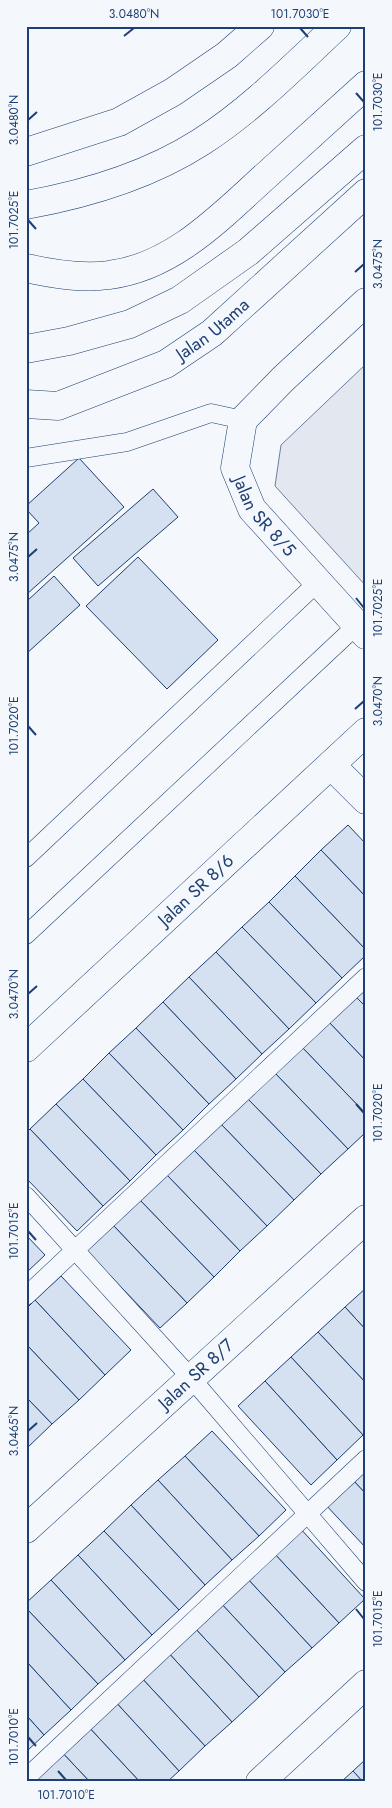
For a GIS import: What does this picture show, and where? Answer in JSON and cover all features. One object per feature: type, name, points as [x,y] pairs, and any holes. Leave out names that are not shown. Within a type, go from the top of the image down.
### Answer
[{"type":"main road","points":[[26,152],[119,122],[174,92],[227,54],[260,26]]},
{"type":"main road","points":[[26,205],[95,189],[132,177],[168,161],[201,142],[232,120],[266,92],[338,26]]},
{"type":"main road","points":[[26,268],[78,277],[110,275],[144,266],[174,252],[207,228],[366,85]]},
{"type":"main road","points":[[26,349],[69,341],[130,324],[180,300],[248,252],[366,149]]},
{"type":"main road","name":"Jalan Utama","points":[[26,404],[58,406],[166,364],[212,333],[366,193]]},
{"type":"main road","points":[[243,420],[282,379],[366,302]]},
{"type":"main road","name":"Jalan SR 8/5","points":[[243,420],[235,468],[252,509],[361,630]]},
{"type":"main road","name":"Jalan SR 8/6","points":[[26,1048],[366,732]]},
{"type":"main road","points":[[332,765],[366,800]]},
{"type":"main road","name":"Jalan SR 8/7","points":[[26,1529],[366,1219]]},
{"type":"main road","points":[[260,1782],[366,1684]]},
{"type":"lane","points":[[26,458],[127,442],[211,412],[243,420]]},
{"type":"lane","points":[[26,858],[318,582]]},
{"type":"lane","points":[[26,935],[361,630]]},
{"type":"lane","points":[[26,1296],[366,977]]},
{"type":"lane","points":[[26,1196],[191,1378],[366,1582]]},
{"type":"lane","points":[[26,1778],[366,1459]]},
{"type":"shaded area","points":[[366,364],[366,586],[275,486],[281,445]]},
{"type":"building","points":[[79,458],[124,507],[27,594],[26,535],[39,523],[26,509],[26,506]]},
{"type":"building","points":[[153,489],[178,517],[98,586],[73,558]]},
{"type":"building","points":[[138,557],[218,640],[167,689],[86,606]]},
{"type":"building","points":[[54,576],[80,605],[26,654],[26,602]]},
{"type":"building","points":[[348,825],[366,844],[366,897],[321,850]]},
{"type":"building","points":[[321,850],[366,897],[366,950],[295,876]]},
{"type":"building","points":[[295,876],[366,950],[366,955],[342,978],[269,902]]},
{"type":"building","points":[[269,902],[342,978],[316,1003],[242,927]]},
{"type":"building","points":[[242,927],[316,1003],[289,1029],[216,952]]},
{"type":"building","points":[[216,952],[289,1029],[262,1054],[189,977]]},
{"type":"building","points":[[189,977],[262,1054],[236,1079],[163,1002]]},
{"type":"building","points":[[366,982],[366,1007],[353,994]]},
{"type":"building","points":[[353,994],[366,1007],[366,1061],[327,1020]]},
{"type":"building","points":[[163,1002],[236,1079],[209,1104],[136,1028]]},
{"type":"building","points":[[327,1020],[366,1061],[366,1114],[300,1045]]},
{"type":"building","points":[[136,1028],[209,1104],[183,1130],[109,1053]]},
{"type":"building","points":[[300,1045],[366,1114],[366,1132],[348,1149],[273,1071]]},
{"type":"building","points":[[109,1053],[183,1130],[156,1155],[83,1079]]},
{"type":"building","points":[[273,1071],[348,1149],[321,1174],[246,1097]]},
{"type":"building","points":[[83,1079],[156,1155],[130,1181],[56,1104]]},
{"type":"building","points":[[246,1097],[321,1174],[294,1200],[219,1122]]},
{"type":"building","points":[[56,1104],[130,1181],[103,1206],[30,1129]]},
{"type":"building","points":[[219,1122],[294,1200],[267,1226],[192,1148]]},
{"type":"building","points":[[30,1129],[103,1206],[77,1231],[26,1178],[26,1133]]},
{"type":"building","points":[[192,1148],[267,1226],[240,1251],[166,1174]]},
{"type":"building","points":[[166,1174],[240,1251],[214,1277],[139,1199]]},
{"type":"building","points":[[139,1199],[214,1277],[187,1303],[112,1224]]},
{"type":"building","points":[[112,1224],[187,1303],[160,1328],[86,1250]]},
{"type":"building","points":[[26,1235],[45,1255],[26,1273]]},
{"type":"building","points":[[61,1276],[131,1350],[105,1375],[35,1300]]},
{"type":"building","points":[[366,1288],[366,1330],[345,1307]]},
{"type":"building","points":[[35,1300],[105,1375],[79,1400],[26,1344],[26,1309]]},
{"type":"building","points":[[345,1307],[366,1330],[366,1383],[318,1332]]},
{"type":"building","points":[[318,1332],[366,1383],[366,1433],[363,1435],[291,1357]]},
{"type":"building","points":[[26,1344],[79,1400],[52,1424],[26,1397]]},
{"type":"building","points":[[291,1357],[363,1435],[337,1460],[265,1381]]},
{"type":"building","points":[[265,1381],[337,1460],[311,1485],[238,1406]]},
{"type":"building","points":[[26,1397],[52,1424],[26,1449]]},
{"type":"building","points":[[212,1431],[286,1510],[259,1536],[185,1456]]},
{"type":"building","points":[[185,1456],[259,1536],[232,1560],[158,1480]]},
{"type":"building","points":[[366,1464],[366,1494],[351,1478]]},
{"type":"building","points":[[351,1478],[366,1494],[366,1548],[324,1503]]},
{"type":"building","points":[[158,1480],[232,1560],[205,1585],[131,1505]]},
{"type":"building","points":[[131,1505],[205,1585],[179,1610],[104,1531]]},
{"type":"building","points":[[298,1526],[365,1599],[339,1623],[272,1551]]},
{"type":"building","points":[[104,1531],[179,1610],[152,1635],[78,1555]]},
{"type":"building","points":[[272,1551],[339,1623],[312,1648],[245,1576]]},
{"type":"building","points":[[78,1555],[152,1635],[125,1660],[51,1580]]},
{"type":"building","points":[[245,1576],[312,1648],[285,1672],[218,1600]]},
{"type":"building","points":[[51,1580],[125,1660],[98,1684],[26,1608],[26,1603]]},
{"type":"building","points":[[218,1600],[285,1672],[259,1697],[192,1625]]},
{"type":"building","points":[[26,1608],[98,1684],[71,1710],[26,1661]]},
{"type":"building","points":[[192,1625],[259,1697],[232,1722],[165,1649]]},
{"type":"building","points":[[165,1649],[232,1722],[205,1746],[138,1674]]},
{"type":"building","points":[[26,1661],[71,1710],[44,1735],[26,1715]]},
{"type":"building","points":[[138,1674],[205,1746],[179,1771],[112,1698]]},
{"type":"building","points":[[112,1698],[179,1771],[167,1782],[140,1782],[85,1723]]},
{"type":"building","points":[[26,1715],[44,1735],[26,1752]]},
{"type":"building","points":[[85,1723],[140,1782],[90,1782],[58,1748]]},
{"type":"building","points":[[58,1748],[90,1782],[41,1782],[32,1772]]},
{"type":"building","points":[[366,1759],[366,1782],[363,1782],[353,1771]]},
{"type":"building","points":[[353,1771],[363,1782],[341,1782]]}]
